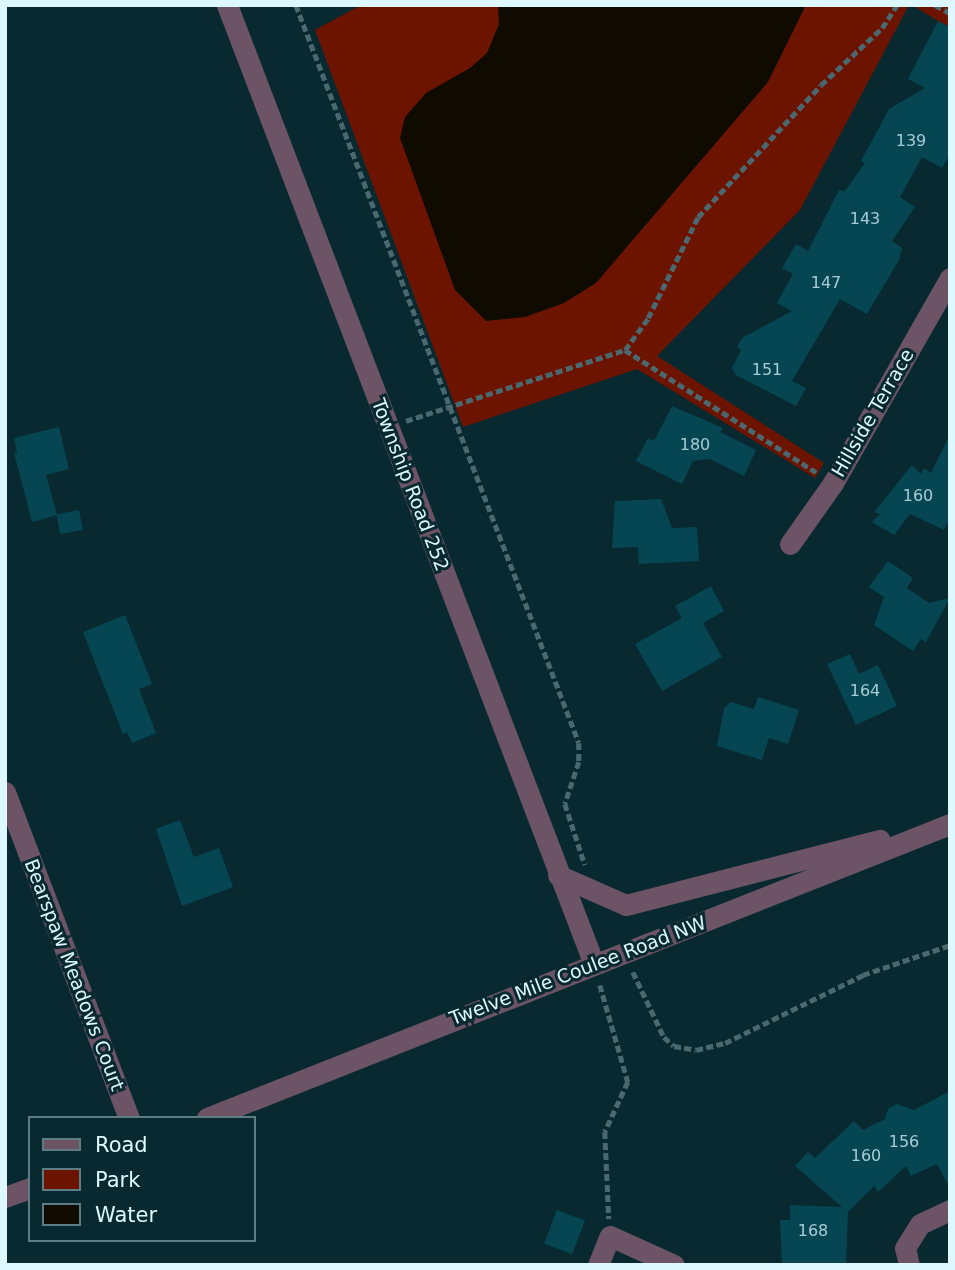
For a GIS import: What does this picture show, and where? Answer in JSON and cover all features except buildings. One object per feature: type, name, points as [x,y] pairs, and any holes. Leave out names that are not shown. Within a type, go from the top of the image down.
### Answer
[{"type":"street","name":"Township Road 252","points":[[227,5],[594,964]]},
{"type":"street","name":"Hillside Terrace","points":[[790,544],[833,483],[950,278]]},
{"type":"street","name":"Bearspaw Meadows Court","points":[[5,792],[128,1116]]},
{"type":"street","points":[[558,875],[626,905],[950,823]]},
{"type":"street","name":"Twelve Mile Coulee Road NW","points":[[212,1116],[950,823]]},
{"type":"street","points":[[5,1197],[28,1189]]},
{"type":"street","points":[[909,1265],[905,1248],[920,1224],[950,1210]]},
{"type":"street","points":[[598,1265],[610,1236],[674,1265]]},
{"type":"path","points":[[296,5],[579,743],[579,762],[565,804],[568,823]]},
{"type":"path","points":[[389,427],[625,350],[648,318],[698,217],[821,85],[882,29],[897,5]]},
{"type":"path","points":[[935,5],[950,13]]},
{"type":"path","points":[[625,350],[833,483]]},
{"type":"path","points":[[622,954],[664,1037],[674,1046],[696,1050],[725,1043],[863,975],[950,945]]},
{"type":"path","points":[[594,964],[628,1082],[605,1132],[610,1236]]},
{"type":"green space","points":[[361,5],[909,5],[800,210],[657,356],[824,463],[815,478],[637,369],[463,427],[315,30]]},
{"type":"green space","points":[[912,5],[950,5],[950,27],[938,21]]},
{"type":"water","points":[[498,5],[806,5],[768,82],[596,283],[564,303],[525,317],[486,321],[455,290],[400,138],[405,117],[426,93],[470,68],[487,53],[499,24]]}]
